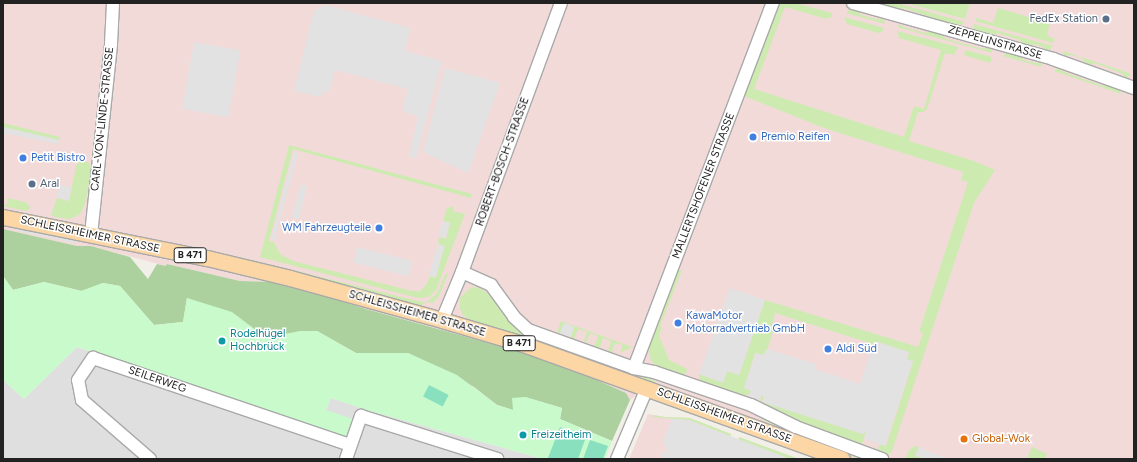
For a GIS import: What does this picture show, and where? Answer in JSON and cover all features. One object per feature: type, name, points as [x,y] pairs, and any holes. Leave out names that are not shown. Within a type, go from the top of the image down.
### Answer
[{"type":"main road","name":"SCHLEISSHEIMER STRASSE","points":[[3,217],[290,278],[442,320],[523,344],[842,459]]},
{"type":"street","name":"CARL-VON-LINDE-STRASSE","points":[[91,235],[110,52],[113,3]]},
{"type":"street","name":"ROBERT-BOSCH-STRASSE","points":[[442,320],[462,272],[561,3]]},
{"type":"street","name":"MALLERTSHOFENER STRASSE","points":[[634,368],[773,3]]},
{"type":"street","name":"ZEPPELINSTRASSE","points":[[853,3],[1053,59],[1134,88]]},
{"type":"street","name":"SCHLEISSHEIMER STRASSE","points":[[462,272],[490,285],[514,317],[528,330],[634,368],[654,372],[751,405],[796,427],[882,459]]},
{"type":"street","name":"SEILERWEG","points":[[150,459],[82,400],[78,380],[93,358],[350,445]]},
{"type":"street","points":[[618,459],[647,388]]},
{"type":"street","points":[[346,459],[361,416],[497,459]]},
{"type":"shaded area","points":[[3,3],[905,3],[965,19],[970,3],[1134,3],[1134,459],[838,459],[646,388],[630,400],[626,393],[581,373],[532,355],[366,309],[304,289],[276,282],[240,281],[168,264],[166,266],[91,246],[77,246],[3,229]]},
{"type":"shaded area","points":[[325,5],[410,28],[405,51],[442,61],[416,159],[409,157],[418,116],[402,111],[408,89],[335,70],[329,92],[323,91],[321,97],[294,91],[314,11]]},
{"type":"shaded area","points":[[194,42],[240,50],[228,117],[182,109]]},
{"type":"shaded area","points":[[445,68],[500,83],[468,173],[423,152]]},
{"type":"shaded area","points":[[3,127],[59,140],[58,144],[3,133]]},
{"type":"shaded area","points":[[294,152],[298,153],[274,241],[271,240]]},
{"type":"shaded area","points":[[301,184],[307,186],[299,219],[292,217]]},
{"type":"shaded area","points":[[60,185],[72,188],[68,201],[57,198]]},
{"type":"shaded area","points":[[443,221],[450,223],[445,238],[439,236]]},
{"type":"shaded area","points":[[14,226],[82,240],[74,243],[17,231]]},
{"type":"shaded area","points":[[438,244],[445,246],[436,278],[429,276]]},
{"type":"shaded area","points":[[357,247],[412,261],[408,276],[353,263]]},
{"type":"shaded area","points":[[730,288],[765,300],[739,375],[727,371],[723,383],[699,374]]},
{"type":"shaded area","points":[[564,323],[574,327],[570,337],[560,333]]},
{"type":"shaded area","points":[[877,342],[909,352],[907,359],[913,361],[885,446],[864,439],[866,429],[863,434],[762,402],[764,396],[761,396],[759,400],[749,397],[751,391],[744,388],[756,353],[763,355],[767,349],[816,364],[815,369],[860,384],[873,344]]},
{"type":"shaded area","points":[[77,347],[348,437],[326,410],[331,398],[370,411],[543,459],[3,459],[3,380],[24,399]]},
{"type":"shaded area","points":[[648,414],[665,417],[690,418],[731,434],[730,437],[738,440],[739,437],[799,459],[629,459]]},
{"type":"shaded area","points":[[672,419],[689,420],[790,459],[660,459],[663,451],[669,453],[663,442]]},
{"type":"shaded area","points":[[919,447],[947,459],[924,459],[915,455]]},
{"type":"green space","points":[[780,3],[795,3],[832,13],[831,17],[826,19],[785,7],[754,89],[904,137],[914,106],[924,109],[941,50],[899,38],[897,31],[958,47],[954,55],[945,53],[927,109],[923,112],[918,112],[909,141],[974,161],[995,170],[974,203],[892,451],[888,456],[879,453],[878,448],[880,444],[886,446],[913,362],[907,359],[909,353],[878,342],[873,344],[775,313],[772,324],[775,325],[766,354],[763,355],[755,353],[744,388],[751,391],[748,395],[741,396],[700,382],[699,378],[699,374],[722,382],[727,371],[739,375],[765,300],[918,347],[923,333],[919,332],[968,182],[961,180],[963,172],[824,128],[744,96]]},
{"type":"green space","points":[[885,3],[896,3],[965,22],[959,27],[904,8],[900,10],[887,7]]},
{"type":"green space","points":[[905,3],[970,3],[965,19]]},
{"type":"green space","points":[[998,8],[1050,23],[1047,36],[1055,39],[1053,43],[975,21],[976,18],[993,23]]},
{"type":"green space","points":[[850,9],[859,11],[861,15],[876,19],[884,19],[885,24],[846,13]]},
{"type":"green space","points":[[844,17],[884,28],[883,31],[879,33],[847,24]]},
{"type":"green space","points":[[900,24],[904,27],[925,33],[930,31],[942,34],[944,38],[983,49],[987,47],[991,48],[992,53],[897,27]]},
{"type":"green space","points":[[974,24],[1053,46],[1048,52],[1043,47],[1034,44],[1031,46],[1022,44],[1020,40],[997,33],[992,36],[975,31],[973,27]]},
{"type":"green space","points":[[966,50],[992,57],[990,63],[964,55]]},
{"type":"green space","points":[[1063,51],[1129,73],[1131,75],[1125,78],[1123,74],[1095,63],[1091,65],[1085,63],[1082,58],[1071,55],[1064,56]]},
{"type":"green space","points":[[1008,52],[1020,55],[1023,60],[1036,63],[1041,62],[1042,67],[1003,56]]},
{"type":"green space","points":[[1058,68],[1064,72],[1103,86],[1108,83],[1119,88],[1121,94],[1054,71]]},
{"type":"green space","points":[[3,123],[60,137],[59,140],[3,127]]},
{"type":"green space","points":[[289,145],[472,194],[471,198],[293,149],[269,241],[274,242],[280,254],[293,261],[412,291],[420,291],[426,285],[430,276],[436,277],[444,246],[438,244],[439,237],[446,239],[450,223],[443,221],[446,210],[451,206],[453,207],[453,211],[465,214],[436,290],[429,297],[418,298],[260,257]]},
{"type":"green space","points":[[84,160],[89,163],[92,168],[85,204],[80,214],[68,219],[51,215],[57,198],[69,201],[76,166],[79,161]]},
{"type":"green space","points":[[8,198],[25,202],[30,206],[30,209],[25,211],[3,206],[3,204],[7,205]]},
{"type":"green space","points":[[3,229],[77,246],[91,246],[130,257],[148,279],[157,264],[166,266],[167,264],[240,281],[276,282],[304,289],[366,309],[532,355],[581,373],[626,393],[630,400],[612,441],[560,419],[562,408],[525,397],[513,410],[497,405],[474,387],[408,353],[356,353],[317,331],[275,336],[257,331],[247,324],[187,298],[183,322],[154,325],[120,286],[103,283],[82,291],[44,282],[13,290],[3,276]]},
{"type":"green space","points":[[240,257],[426,303],[419,306]]},
{"type":"green space","points":[[677,270],[682,270],[660,326],[662,327],[659,336],[669,360],[687,369],[686,374],[682,375],[655,365],[651,360],[648,348]]},
{"type":"green space","points":[[446,273],[448,274],[439,296],[433,303],[427,302],[437,293]]},
{"type":"green space","points":[[3,276],[13,290],[44,282],[81,291],[103,283],[120,286],[154,325],[183,322],[187,298],[232,312],[257,331],[275,336],[300,331],[317,331],[356,353],[408,353],[457,375],[497,405],[513,410],[512,398],[525,397],[562,408],[560,419],[612,441],[605,459],[543,459],[370,411],[331,398],[326,410],[353,419],[348,437],[77,347],[24,399],[3,380]]},
{"type":"green space","points":[[473,287],[480,288],[488,294],[521,332],[647,376],[665,389],[470,320],[463,315],[460,309],[460,298]]},
{"type":"green space","points":[[561,321],[632,347],[620,353],[623,345],[615,343],[612,352],[608,351],[611,341],[603,338],[600,348],[594,346],[598,336],[590,333],[586,343],[584,342],[587,332],[578,329],[574,339],[571,337],[574,327],[564,323],[560,333],[557,332]]},
{"type":"green space","points":[[429,385],[449,395],[443,407],[423,397]]},
{"type":"green space","points":[[761,396],[764,396],[763,402],[863,434],[866,429],[863,442],[858,445],[775,413],[760,403]]},
{"type":"green space","points":[[653,415],[690,418],[731,434],[730,437],[738,440],[739,437],[799,459],[790,459],[729,437],[689,420],[653,417]]},
{"type":"green space","points":[[762,416],[868,459],[859,459],[803,439],[761,419]]},
{"type":"green space","points":[[560,427],[586,437],[578,459],[548,458]]},
{"type":"green space","points":[[590,440],[608,446],[603,459],[583,459]]},
{"type":"green space","points":[[915,446],[919,447],[916,455],[924,459],[905,459],[909,450]]},
{"type":"green space","points":[[1032,447],[1047,454],[1045,459],[1027,459]]},
{"type":"place","name":"FedEx Station","points":[[1106,19]]},
{"type":"place","name":"Premio Reifen","points":[[753,137]]},
{"type":"place","name":"Petit Bistro","points":[[23,158]]},
{"type":"place","name":"Aral","points":[[32,184]]},
{"type":"place","name":"WM Fahrzeugteile","points":[[379,228]]},
{"type":"place","name":"KawaMotor Motorradvertrieb GmbH","points":[[678,323]]},
{"type":"place","name":"Rodelhügel Hochbrück","points":[[222,341]]},
{"type":"place","name":"Aldi Süd","points":[[828,349]]},
{"type":"place","name":"Freizeitheim","points":[[523,435]]},
{"type":"place","name":"Global-Wok","points":[[964,439]]}]
